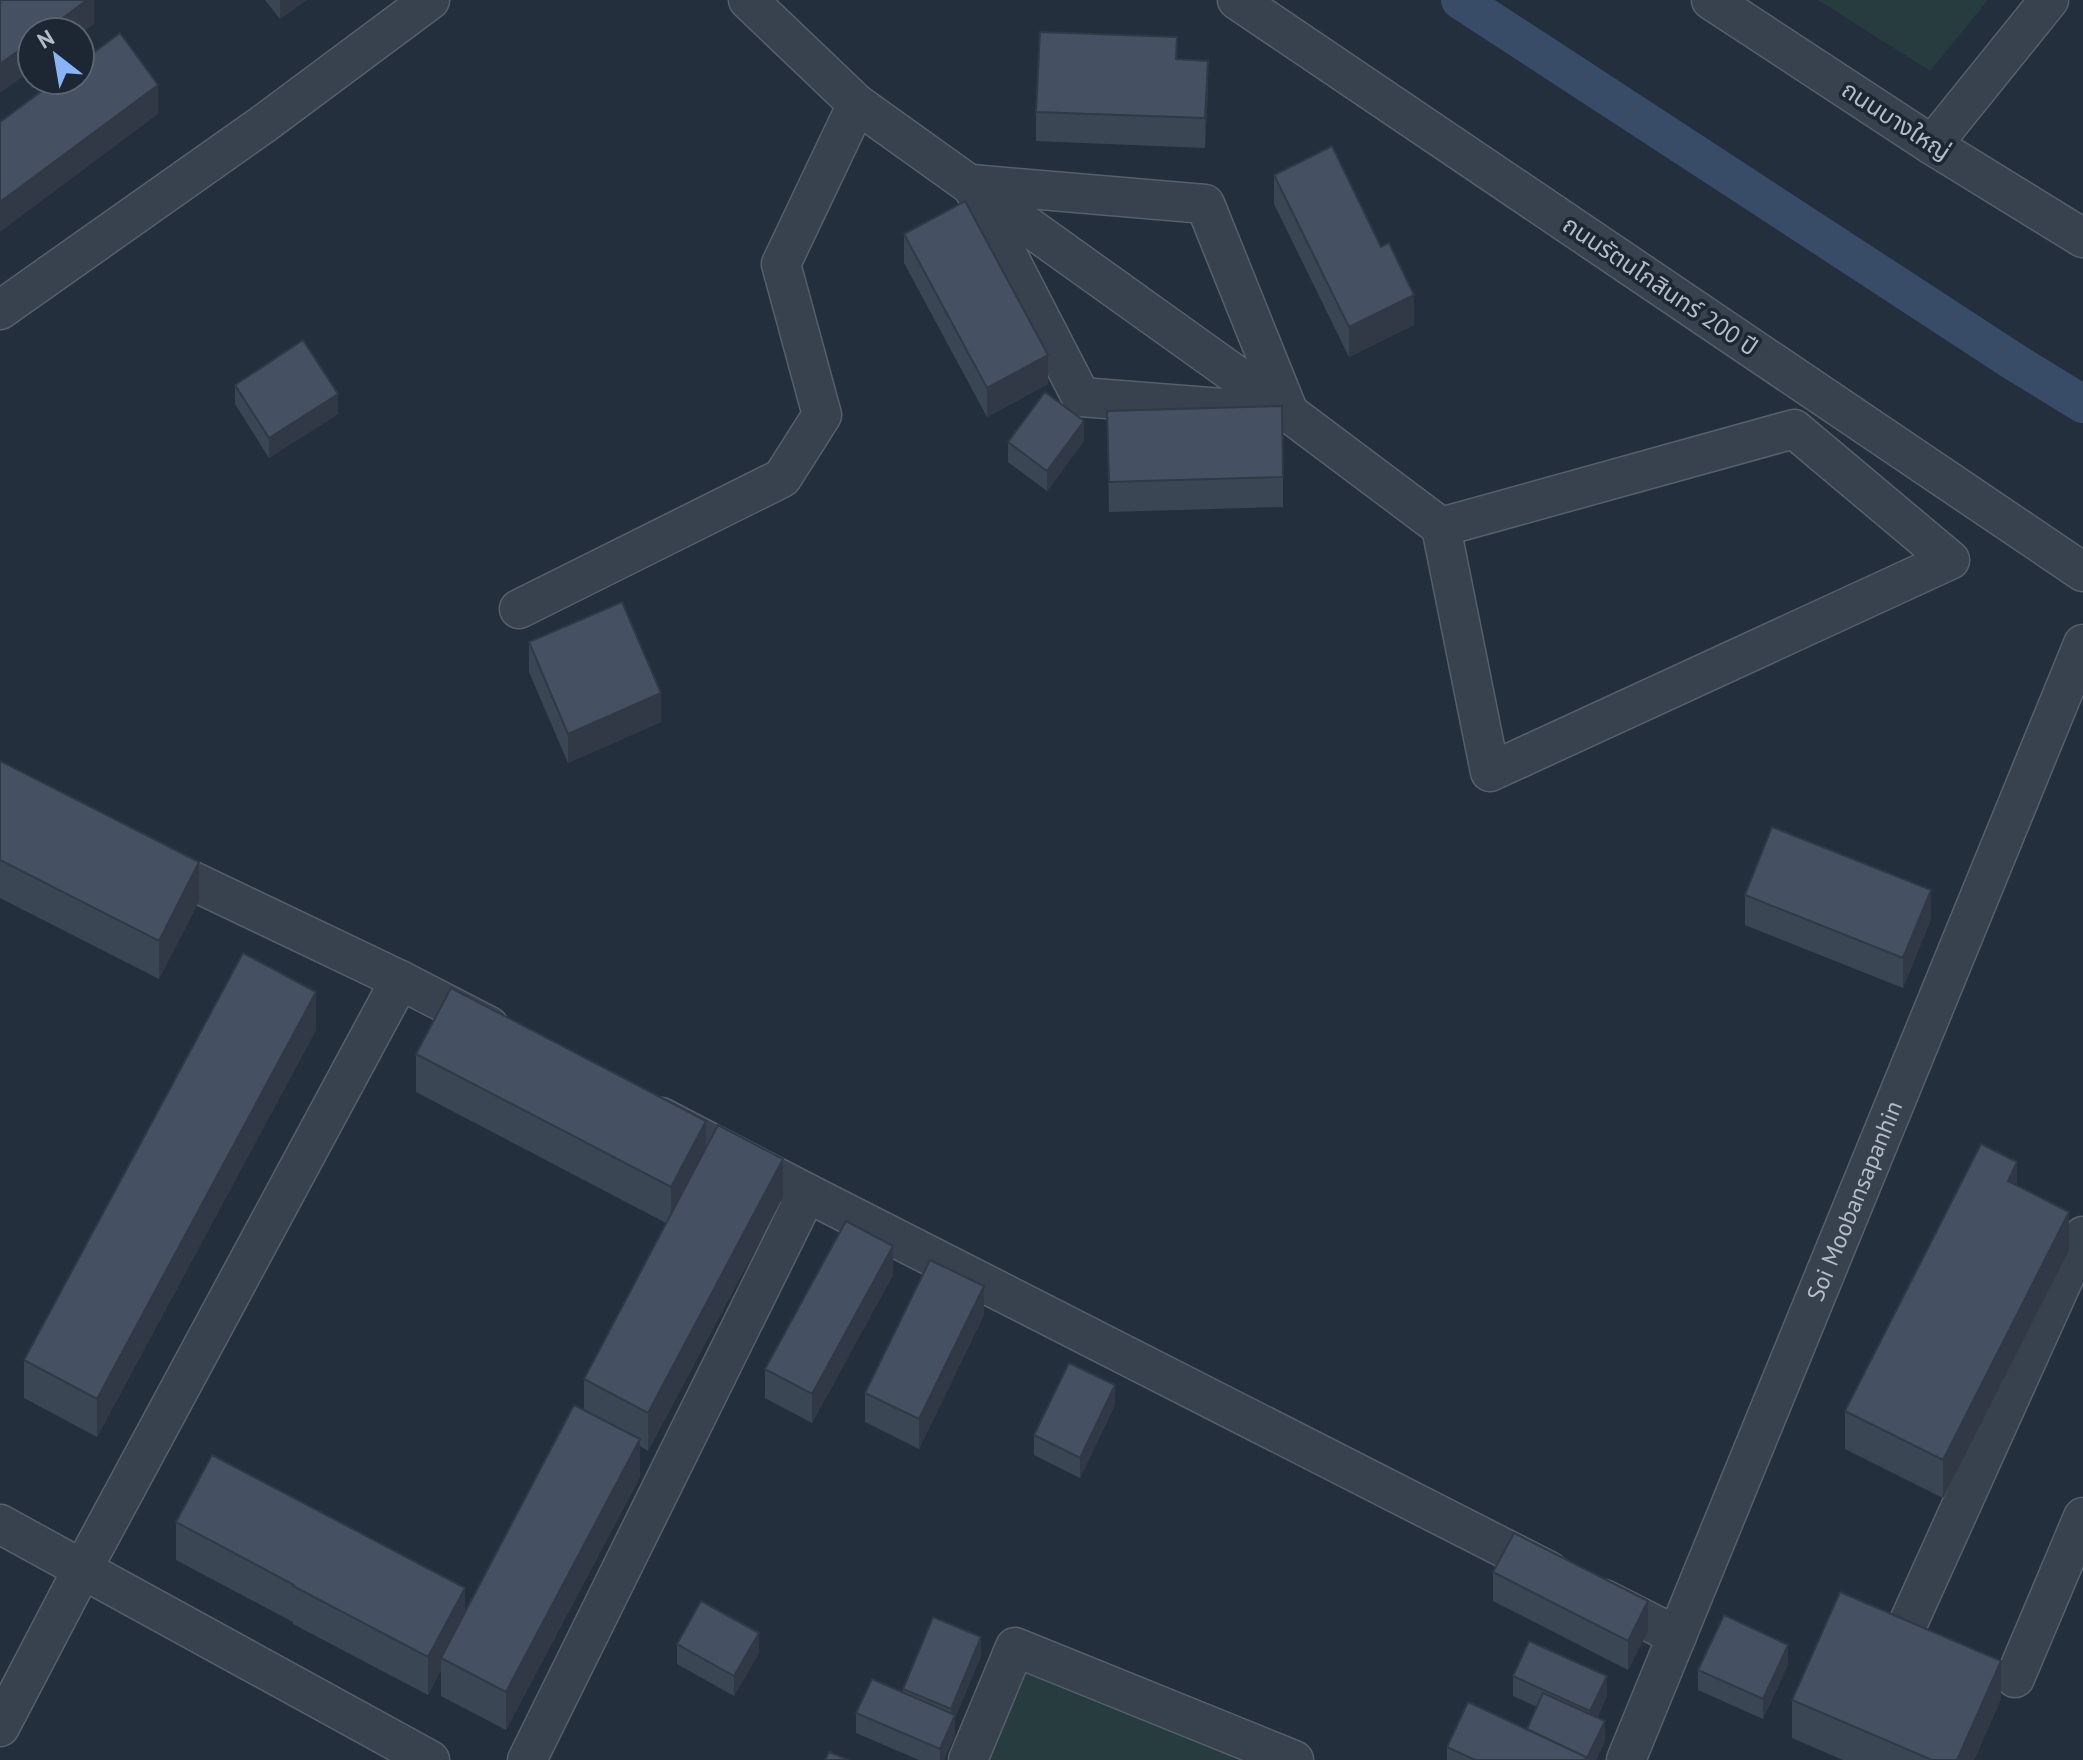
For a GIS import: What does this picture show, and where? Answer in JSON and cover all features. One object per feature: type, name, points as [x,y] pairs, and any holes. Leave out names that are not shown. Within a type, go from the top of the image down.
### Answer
[{"type":"street","points":[[0,310],[262,125],[430,0]]},
{"type":"street","points":[[748,0],[857,104],[1289,413],[1441,527],[1490,772],[1950,560],[1794,429],[1441,527]]},
{"type":"street","name":"ถนนรัตนโกสินทร์ 200 ปี","points":[[1237,0],[2083,572]]},
{"type":"street","name":"ถนนบางใหญ่","points":[[1711,0],[1932,145],[2083,238]]},
{"type":"street","points":[[1932,145],[2049,0]]},
{"type":"street","points":[[519,609],[782,478],[822,415],[781,264],[857,104]]},
{"type":"street","points":[[971,184],[1081,397],[1289,413]]},
{"type":"street","points":[[971,184],[1205,204],[1289,413]]},
{"type":"street","name":"Soi Moobansapanhin","points":[[1626,1760],[2083,644]]},
{"type":"street","points":[[129,850],[400,980],[512,1039]]},
{"type":"street","points":[[0,1727],[400,980]]},
{"type":"street","points":[[625,1098],[1677,1636]]},
{"type":"street","points":[[527,1760],[807,1193]]},
{"type":"street","points":[[1905,1630],[2083,1236]]},
{"type":"street","points":[[2015,1678],[2083,1517]]},
{"type":"street","points":[[0,1524],[430,1760]]},
{"type":"street","points":[[968,1760],[1015,1647],[1294,1760]]},
{"type":"green space","points":[[1818,0],[1988,0],[1930,71]]},
{"type":"green space","points":[[1026,1668],[1245,1760],[985,1760]]},
{"type":"building","points":[[0,0],[87,0],[66,16],[16,16],[16,52],[0,64]]},
{"type":"building","points":[[1040,32],[1177,37],[1176,59],[1208,61],[1205,118],[1036,112]]},
{"type":"building","points":[[120,33],[158,85],[0,202],[0,122],[35,96],[96,96],[96,51]]},
{"type":"building","points":[[1332,146],[1381,247],[1389,243],[1414,295],[1349,327],[1274,175]]},
{"type":"building","points":[[965,201],[1048,355],[987,388],[904,234]]},
{"type":"building","points":[[303,340],[338,394],[269,438],[235,385]]},
{"type":"building","points":[[1045,392],[1084,421],[1047,471],[1008,442]]},
{"type":"building","points":[[1282,406],[1283,477],[1109,482],[1107,411]]},
{"type":"building","points":[[622,602],[661,693],[568,734],[529,642]]},
{"type":"building","points":[[0,761],[199,862],[159,941],[0,860]]},
{"type":"building","points":[[1772,827],[1931,890],[1903,958],[1745,895]]},
{"type":"building","points":[[243,953],[316,992],[97,1399],[24,1360]]},
{"type":"building","points":[[451,988],[706,1121],[671,1187],[416,1054]]},
{"type":"building","points":[[718,1125],[783,1159],[648,1413],[584,1379]]},
{"type":"building","points":[[1981,1144],[2017,1162],[2008,1181],[2069,1212],[1943,1460],[1845,1411]]},
{"type":"building","points":[[846,1221],[893,1246],[812,1394],[765,1369]]},
{"type":"building","points":[[930,1260],[984,1286],[919,1419],[865,1393]]},
{"type":"building","points":[[1069,1363],[1115,1385],[1080,1458],[1034,1435]]},
{"type":"building","points":[[574,1405],[640,1439],[506,1692],[441,1658]]},
{"type":"building","points":[[212,1455],[465,1588],[428,1657],[176,1522]]},
{"type":"building","points":[[1514,1533],[1648,1601],[1628,1641],[1493,1572]]},
{"type":"building","points":[[1840,1592],[2001,1661],[1957,1760],[1932,1760],[1792,1700]]},
{"type":"building","points":[[701,1601],[759,1633],[734,1676],[677,1644]]},
{"type":"building","points":[[1724,1615],[1788,1645],[1763,1699],[1698,1670]]},
{"type":"building","points":[[933,1617],[981,1637],[951,1709],[903,1689]]},
{"type":"building","points":[[1529,1641],[1607,1676],[1590,1711],[1513,1676]]},
{"type":"building","points":[[872,1679],[955,1715],[940,1749],[856,1713]]},
{"type":"building","points":[[1543,1693],[1605,1721],[1586,1760],[1586,1757],[1527,1729]]},
{"type":"building","points":[[1468,1702],[1586,1757],[1585,1760],[1475,1760],[1447,1747]]},
{"type":"building","points":[[829,1752],[849,1760],[825,1760]]},
{"type":"waterway","points":[[1460,0],[2083,404]]}]
